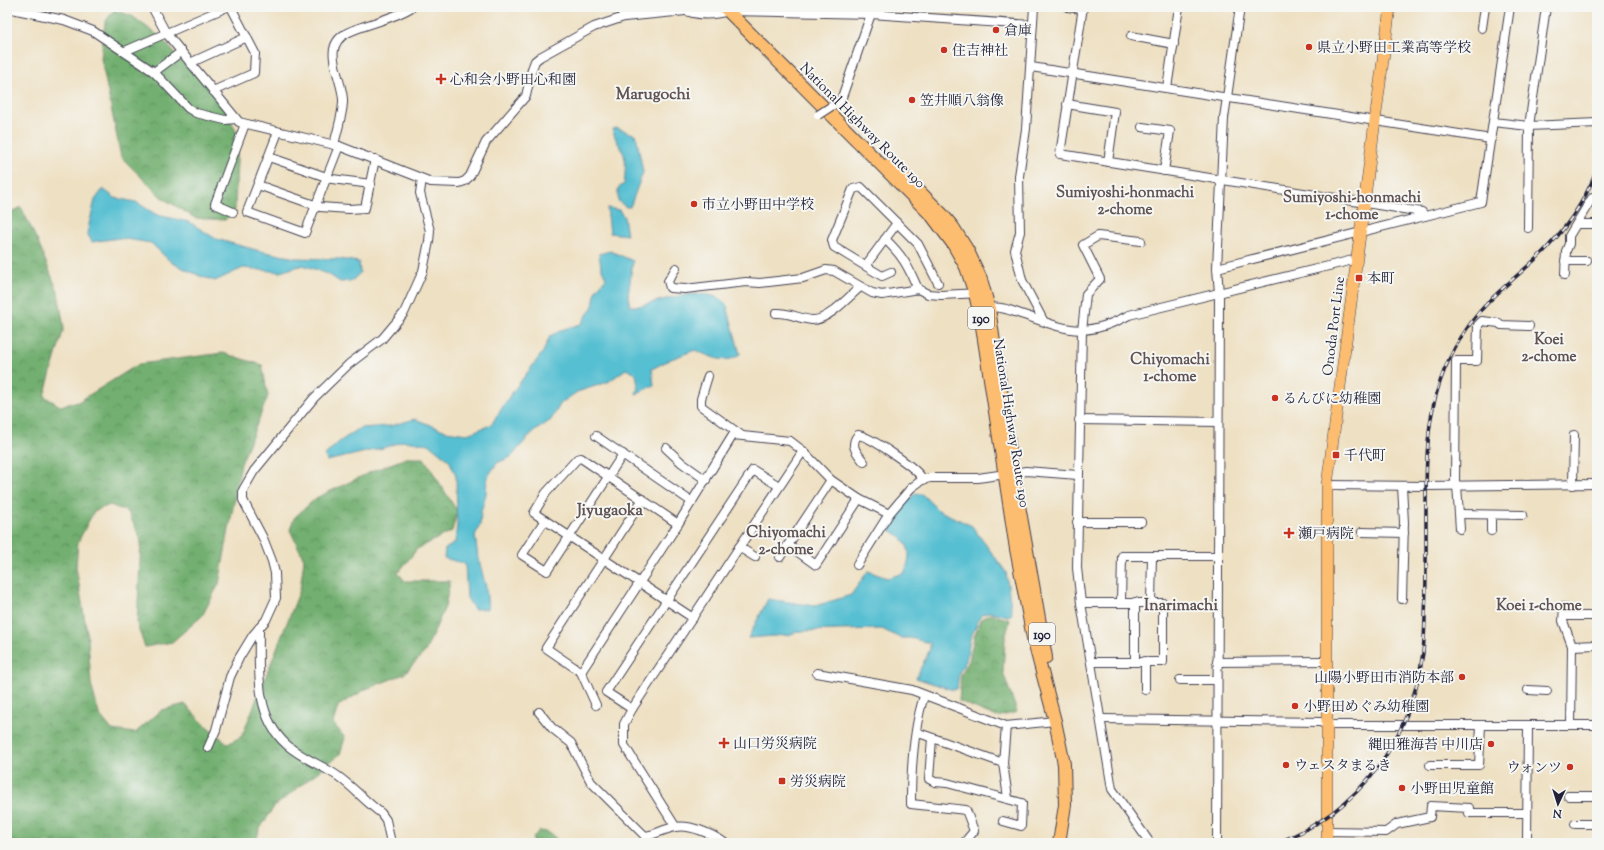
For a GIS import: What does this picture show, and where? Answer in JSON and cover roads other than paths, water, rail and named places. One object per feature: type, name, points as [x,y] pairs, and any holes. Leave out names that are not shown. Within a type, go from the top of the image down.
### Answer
[{"type":"highway","name":"National Highway Route 190","points":[[738,10],[932,216],[959,254],[989,308],[1008,473]]},
{"type":"highway","name":"National Highway Route 190","points":[[980,293],[981,320],[1008,473],[1033,638],[1055,721],[1064,764],[1065,805],[1060,843]]},
{"type":"main road","name":"Onoda Port Line","points":[[1327,843],[1327,485],[1390,7]]},
{"type":"street","points":[[152,7],[166,33],[180,52],[236,119],[244,124],[336,146],[375,159],[422,179],[446,183],[465,181],[470,176],[486,142],[526,96],[535,61],[563,43],[594,27],[624,16],[685,11]]},
{"type":"street","points":[[125,51],[227,7]]},
{"type":"street","points":[[213,91],[254,73],[255,52],[231,7]]},
{"type":"street","points":[[278,132],[247,212],[305,233],[327,178],[336,146],[343,104],[334,58],[335,45],[346,34],[403,12],[412,7]]},
{"type":"street","points":[[620,7],[624,16]]},
{"type":"street","points":[[676,7],[694,14],[718,14],[738,10],[870,11],[1032,24]]},
{"type":"street","points":[[1034,7],[1026,129],[1019,176],[1020,232],[1015,250],[1022,280],[1042,320]]},
{"type":"street","points":[[1067,7],[1082,8],[1060,154],[1422,212],[1424,216]]},
{"type":"street","points":[[1167,88],[1179,7]]},
{"type":"street","points":[[1217,843],[1219,293],[1217,268],[1226,97],[1240,7]]},
{"type":"street","points":[[1482,28],[1485,7]]},
{"type":"street","points":[[1217,268],[1481,202],[1510,7]]},
{"type":"street","points":[[1528,228],[1529,126],[1546,7]]},
{"type":"street","points":[[7,8],[64,20],[82,26],[104,37],[154,72],[188,108],[196,113],[225,120],[236,119]]},
{"type":"street","points":[[818,115],[841,100],[870,11]]},
{"type":"street","points":[[1131,36],[1174,44]]},
{"type":"street","points":[[190,63],[247,37]]},
{"type":"street","points":[[154,72],[180,52]]},
{"type":"street","points":[[1031,67],[1491,139]]},
{"type":"street","points":[[1067,104],[1115,112],[1108,162]]},
{"type":"street","points":[[1493,122],[1529,126],[1597,123]]},
{"type":"street","points":[[232,212],[215,204],[244,124]]},
{"type":"street","points":[[1142,127],[1170,132],[1164,171]]},
{"type":"street","points":[[269,157],[327,178],[371,184]]},
{"type":"street","points":[[258,185],[316,206],[349,209],[365,208],[375,159]]},
{"type":"street","points":[[208,748],[216,730],[230,677],[239,658],[266,620],[276,598],[276,574],[263,538],[243,500],[243,490],[254,472],[314,398],[349,364],[382,339],[404,313],[423,271],[429,241],[430,231],[420,193],[422,179]]},
{"type":"street","points":[[891,272],[882,276],[834,247],[832,240],[853,189],[861,187],[918,244],[938,283]]},
{"type":"street","points":[[1565,275],[1565,261],[1569,236],[1578,224],[1592,198],[1597,198]]},
{"type":"street","points":[[866,265],[897,223]]},
{"type":"street","points":[[1578,224],[1597,224]]},
{"type":"street","points":[[1141,241],[1098,236],[1083,245],[1100,280],[1086,294],[1082,331],[1077,568],[1081,603],[1102,719],[1112,789],[1150,843]]},
{"type":"street","points":[[885,239],[900,253],[906,262],[918,289]]},
{"type":"street","points":[[989,308],[1008,308],[1065,330],[1082,331],[1119,320],[1129,315],[1357,259]]},
{"type":"street","points":[[1565,261],[1587,261]]},
{"type":"street","points":[[676,268],[668,281],[670,288],[746,282],[760,283],[802,278],[826,270],[834,271],[872,293],[882,295],[918,289],[928,294],[941,295],[980,293]]},
{"type":"street","points":[[776,313],[784,312],[813,320],[823,318],[860,287]]},
{"type":"street","points":[[1460,529],[1460,514],[1456,485],[1456,361],[1477,361],[1478,325],[1482,321],[1529,326]]},
{"type":"street","points":[[708,376],[701,399],[701,406],[741,435]]},
{"type":"street","points":[[1079,420],[1218,422]]},
{"type":"street","points":[[582,672],[678,524],[733,435],[790,441],[803,451],[831,480],[859,499],[889,514]]},
{"type":"street","points":[[864,462],[853,447],[854,440],[858,435],[870,439],[918,471],[924,480]]},
{"type":"street","points":[[1573,484],[1574,435]]},
{"type":"street","points":[[596,436],[692,502]]},
{"type":"street","points":[[666,448],[682,463],[706,480]]},
{"type":"street","points":[[675,826],[624,745],[624,724],[632,708],[803,451]]},
{"type":"street","points":[[545,520],[522,555],[547,571],[623,454]]},
{"type":"street","points":[[678,524],[581,458],[577,459],[546,493],[534,513],[692,618]]},
{"type":"street","points":[[632,708],[606,692],[666,600],[753,470],[779,486]]},
{"type":"street","points":[[857,564],[889,514],[911,488],[924,480],[978,478],[1008,473],[1034,471],[1078,475]]},
{"type":"street","points":[[780,557],[831,480]]},
{"type":"street","points":[[1327,485],[1402,486],[1597,484]]},
{"type":"street","points":[[1402,486],[1404,533],[1402,599]]},
{"type":"street","points":[[596,705],[582,672],[546,648],[643,499]]},
{"type":"street","points":[[788,545],[816,565],[859,499]]},
{"type":"street","points":[[1460,514],[1523,515]]},
{"type":"street","points":[[1491,514],[1491,531]]},
{"type":"street","points":[[1077,522],[1141,522]]},
{"type":"street","points":[[1362,532],[1404,533]]},
{"type":"street","points":[[739,547],[756,557]]},
{"type":"street","points":[[1121,602],[1122,556],[1218,556]]},
{"type":"street","points":[[1152,556],[1152,603]]},
{"type":"street","points":[[1135,602],[1135,661]]},
{"type":"street","points":[[1081,603],[1163,603],[1163,662],[1092,662]]},
{"type":"street","points":[[1571,725],[1572,646],[1564,621],[1564,611],[1597,616]]},
{"type":"street","points":[[259,628],[258,664],[261,695],[270,725],[288,746],[309,760],[338,776],[381,813],[386,820],[391,843]]},
{"type":"street","points":[[1572,646],[1597,645]]},
{"type":"street","points":[[1144,661],[1145,690]]},
{"type":"street","points":[[1217,662],[1328,661]]},
{"type":"street","points":[[817,673],[912,690],[924,696],[1006,726],[1055,721]]},
{"type":"street","points":[[1180,680],[1217,680]]},
{"type":"street","points":[[1528,690],[1547,691]]},
{"type":"street","points":[[924,696],[918,716],[911,768],[911,804],[966,810],[974,831],[964,843]]},
{"type":"street","points":[[539,712],[552,728],[571,743],[591,782],[643,840],[675,826],[705,831],[725,843]]},
{"type":"street","points":[[1102,719],[1217,722],[1320,722],[1328,725],[1597,725]]},
{"type":"street","points":[[1430,765],[1479,765],[1481,725]]},
{"type":"street","points":[[1527,843],[1528,725]]},
{"type":"street","points":[[1006,726],[1003,763],[1008,798]]},
{"type":"street","points":[[916,732],[1003,763]]},
{"type":"street","points":[[932,738],[929,779],[935,782],[947,783],[1008,798],[1022,803],[1021,826],[1003,821]]},
{"type":"street","points":[[1568,796],[1597,796]]},
{"type":"street","points":[[1327,831],[1386,832],[1397,824],[1430,817],[1431,806],[1469,808],[1469,813],[1527,813]]},
{"type":"street","points":[[1575,824],[1597,824]]},
{"type":"water","points":[[617,128],[636,135],[643,172],[630,207],[626,207],[618,201],[618,188],[624,184],[625,164],[623,152],[613,129]]},
{"type":"water","points":[[103,189],[115,198],[136,202],[157,215],[189,222],[216,239],[260,251],[296,258],[339,259],[359,262],[360,273],[352,281],[340,282],[328,274],[303,265],[280,272],[243,268],[215,281],[172,263],[151,243],[119,238],[92,242],[87,233],[95,200]]},
{"type":"water","points":[[607,208],[619,210],[624,217],[627,235],[610,233]]},
{"type":"water","points":[[610,251],[633,261],[628,296],[630,306],[639,306],[685,295],[709,295],[719,299],[727,306],[740,354],[735,358],[724,360],[695,350],[671,359],[652,369],[654,385],[636,394],[638,386],[636,374],[626,369],[608,382],[577,392],[561,403],[551,420],[532,433],[511,457],[497,463],[487,478],[486,494],[481,512],[480,525],[475,536],[478,557],[486,587],[488,609],[474,609],[467,598],[465,564],[444,558],[445,549],[455,543],[457,524],[456,475],[449,460],[429,444],[403,441],[383,448],[327,461],[325,455],[339,442],[360,428],[390,426],[415,419],[446,431],[467,434],[491,425],[511,394],[543,352],[550,336],[564,329],[581,324],[593,306],[596,290],[606,278],[601,267],[599,254]]},
{"type":"water","points":[[915,493],[922,494],[938,510],[972,526],[1006,572],[1012,614],[1008,616],[989,612],[981,615],[970,639],[966,661],[959,673],[957,689],[953,690],[916,678],[930,649],[930,643],[910,638],[900,638],[882,629],[800,631],[788,635],[748,638],[768,599],[815,606],[851,595],[868,571],[887,578],[904,573],[909,558],[907,546],[904,540],[885,528]]},
{"type":"railway","points":[[1277,843],[1307,829],[1333,812],[1357,792],[1377,769],[1393,743],[1407,715],[1416,685],[1423,653],[1426,601],[1426,489],[1428,440],[1436,394],[1444,371],[1454,349],[1475,317],[1501,290],[1538,257],[1565,227],[1586,194],[1597,170]]},
{"type":"place","name":"倉庫","points":[[996,30]]},
{"type":"place","name":"県立小野田工業高等学校","points":[[1309,47]]},
{"type":"place","name":"住吉神社","points":[[944,50]]},
{"type":"place","name":"心和会小野田心和園","points":[[441,79]]},
{"type":"place","name":"笠井順八翁像","points":[[912,100]]},
{"type":"place","name":"市立小野田中学校","points":[[694,204]]},
{"type":"place","name":"本町","points":[[1359,278]]},
{"type":"place","name":"るんびに幼稚園","points":[[1275,398]]},
{"type":"place","name":"千代町","points":[[1336,455]]},
{"type":"place","name":"瀬戸病院","points":[[1289,533]]},
{"type":"place","name":"山陽小野田市消防本部","points":[[1462,677]]},
{"type":"place","name":"小野田めぐみ幼稚園","points":[[1295,706]]},
{"type":"place","name":"山口労災病院","points":[[724,743]]},
{"type":"place","name":"縄田雅海苔 中川店","points":[[1491,744]]},
{"type":"place","name":"ウェスタまるき","points":[[1286,765]]},
{"type":"place","name":"ウォンツ","points":[[1570,767]]},
{"type":"place","name":"労災病院","points":[[782,781]]},
{"type":"place","name":"小野田児童館","points":[[1402,788]]},
{"type":"district","name":"Marugochi","points":[[653,93]]},
{"type":"district","name":"Sumiyoshi-honmachi 2-chome","points":[[1125,200]]},
{"type":"district","name":"Sumiyoshi-honmachi 1-chome","points":[[1352,206]]},
{"type":"district","name":"Koei 2-chome","points":[[1549,348]]},
{"type":"district","name":"Chiyomachi 1-chome","points":[[1170,368]]},
{"type":"district","name":"Jiyugaoka","points":[[610,509]]},
{"type":"district","name":"Chiyomachi 2-chome","points":[[786,540]]},
{"type":"district","name":"Inarimachi","points":[[1181,604]]},
{"type":"district","name":"Koei 1-chome","points":[[1539,605]]}]
